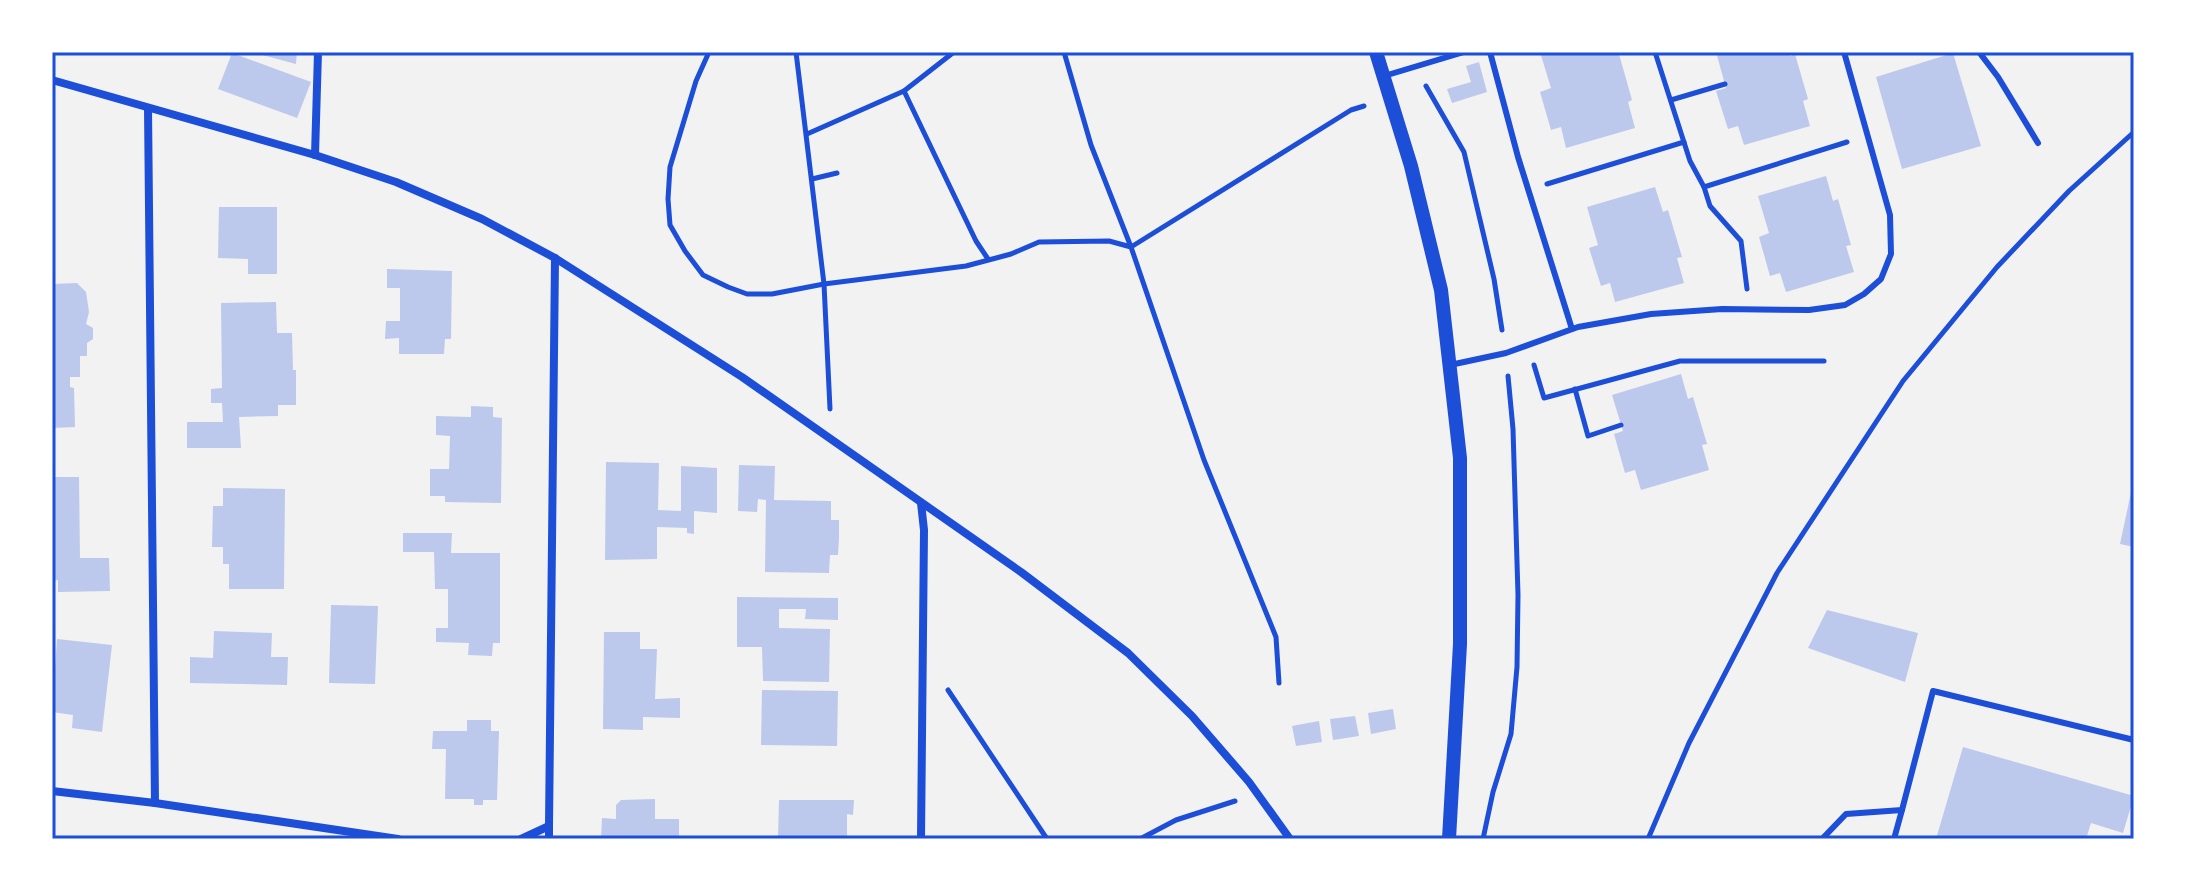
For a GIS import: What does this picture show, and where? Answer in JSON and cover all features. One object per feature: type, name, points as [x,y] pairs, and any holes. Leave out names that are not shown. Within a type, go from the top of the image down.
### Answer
[{"type":"street","points":[[315,155],[318,52]]},
{"type":"street","points":[[1376,52],[1391,95],[1441,290],[1460,458],[1460,644],[1449,839]]},
{"type":"street","points":[[52,80],[315,155],[396,182],[482,219],[555,258],[742,377],[1021,572],[1128,653],[1192,716],[1249,782],[1290,839]]},
{"type":"street","points":[[148,108],[155,803]]},
{"type":"street","points":[[549,839],[555,258]]},
{"type":"street","points":[[921,503],[924,530],[921,839]]},
{"type":"street","points":[[52,791],[398,839]]},
{"type":"street","points":[[521,839],[549,826]]},
{"type":"lane","points":[[1384,76],[1464,52]]},
{"type":"lane","points":[[1490,52],[1528,189],[1572,329]]},
{"type":"lane","points":[[1450,365],[1506,353],[1572,329],[1651,314],[1809,310],[1845,305],[1864,294],[1881,279],[1891,254],[1890,215],[1844,52]]},
{"type":"lane","points":[[1979,52],[2038,143]]},
{"type":"lane","points":[[1894,839],[1933,691],[2134,740]]},
{"type":"lane","points":[[1822,839],[1846,814],[1902,810]]},
{"type":"path","points":[[709,52],[696,81],[670,167],[670,225],[703,275],[747,294],[772,294],[824,284],[966,266],[1011,254],[1039,242],[1109,241],[1131,247],[1351,110],[1391,95]]},
{"type":"path","points":[[796,52],[824,284],[830,410]]},
{"type":"path","points":[[807,134],[904,91],[954,52]]},
{"type":"path","points":[[1064,52],[1091,145],[1131,247],[1204,460],[1276,637],[1279,683]]},
{"type":"path","points":[[1655,52],[1684,142],[1710,206],[1741,241],[1749,310]]},
{"type":"path","points":[[1424,81],[1464,152],[1494,279],[1508,370],[1515,505],[1517,667],[1511,734],[1493,792],[1483,839]]},
{"type":"path","points":[[1671,100],[1725,84]]},
{"type":"path","points":[[904,91],[976,241],[988,259]]},
{"type":"path","points":[[1648,839],[1689,743],[1777,573],[1903,381],[1997,267],[2069,191],[2134,132]]},
{"type":"path","points":[[1704,187],[1850,141]]},
{"type":"path","points":[[1528,189],[1684,142]]},
{"type":"path","points":[[812,179],[837,173]]},
{"type":"path","points":[[1508,370],[1534,364],[1544,398],[1680,361],[1824,361]]},
{"type":"path","points":[[1575,389],[1588,436],[1621,425]]},
{"type":"path","points":[[923,653],[1047,839]]},
{"type":"path","points":[[1140,839],[1176,820],[1235,801]]},
{"type":"building","points":[[251,52],[297,52],[296,64]]},
{"type":"building","points":[[1540,52],[1619,54],[1632,100],[1628,102],[1635,128],[1566,148],[1561,127],[1551,130],[1540,92],[1551,88]]},
{"type":"building","points":[[1716,52],[1795,54],[1808,99],[1803,101],[1810,126],[1744,145],[1738,126],[1728,129],[1716,91],[1726,88]]},
{"type":"building","points":[[232,53],[311,82],[297,118],[218,89]]},
{"type":"building","points":[[1953,53],[1981,146],[1902,169],[1876,77]]},
{"type":"building","points":[[1479,62],[1487,92],[1452,103],[1447,89],[1471,82],[1466,66]]},
{"type":"building","points":[[1826,176],[1833,201],[1838,199],[1851,245],[1846,246],[1854,272],[1786,292],[1780,273],[1770,276],[1759,237],[1769,233],[1758,196]]},
{"type":"building","points":[[1655,187],[1663,212],[1668,210],[1682,257],[1677,258],[1684,283],[1615,302],[1610,283],[1601,286],[1589,248],[1598,245],[1587,207]]},
{"type":"building","points":[[219,207],[277,207],[277,274],[248,274],[248,259],[218,258]]},
{"type":"building","points":[[387,269],[452,271],[451,339],[445,339],[444,354],[399,354],[399,338],[385,339],[386,321],[400,321],[400,288],[387,288]]},
{"type":"building","points":[[77,283],[86,292],[89,312],[86,324],[93,328],[93,339],[87,343],[87,356],[80,356],[80,377],[70,377],[70,387],[74,388],[75,427],[52,428],[52,284]]},
{"type":"building","points":[[276,302],[277,333],[292,333],[296,405],[278,405],[278,416],[239,417],[241,448],[187,448],[187,422],[223,422],[222,403],[211,403],[211,389],[222,388],[221,303]]},
{"type":"building","points":[[1681,374],[1688,399],[1693,397],[1707,444],[1702,445],[1709,470],[1641,490],[1635,470],[1625,473],[1614,434],[1623,431],[1612,395]]},
{"type":"building","points":[[471,406],[493,407],[493,417],[502,418],[501,503],[445,502],[445,496],[430,496],[430,469],[449,469],[450,436],[436,435],[436,416],[471,417]]},
{"type":"building","points":[[606,462],[659,463],[658,510],[681,511],[681,466],[717,468],[717,513],[694,511],[694,534],[687,533],[687,528],[657,527],[657,559],[605,560]]},
{"type":"building","points":[[739,465],[775,466],[774,500],[831,501],[831,520],[839,520],[839,537],[838,555],[830,555],[829,573],[765,572],[766,500],[758,499],[757,512],[738,511]]},
{"type":"building","points":[[52,477],[79,477],[80,558],[109,558],[110,591],[58,592],[58,580],[52,581]]},
{"type":"building","points":[[2134,483],[2134,547],[2120,544]]},
{"type":"building","points":[[223,488],[285,489],[284,589],[229,589],[229,564],[223,564],[223,547],[212,547],[213,506],[223,506]]},
{"type":"building","points":[[403,533],[452,533],[451,553],[500,553],[500,643],[493,643],[492,656],[468,655],[469,643],[436,642],[436,628],[448,628],[448,589],[435,589],[434,552],[403,552]]},
{"type":"building","points":[[737,597],[838,598],[838,620],[805,619],[806,609],[779,609],[779,628],[830,629],[829,682],[763,681],[762,647],[737,647]]},
{"type":"building","points":[[331,605],[378,606],[375,684],[329,683]]},
{"type":"building","points":[[1827,610],[1918,633],[1905,682],[1808,648]]},
{"type":"building","points":[[214,631],[272,633],[271,657],[288,657],[287,685],[190,683],[190,657],[213,658]]},
{"type":"building","points":[[604,632],[640,632],[640,649],[657,649],[655,699],[680,698],[680,718],[643,717],[643,730],[603,729]]},
{"type":"building","points":[[57,639],[112,645],[102,732],[72,728],[73,715],[52,712]]},
{"type":"building","points":[[762,690],[838,691],[837,746],[761,745]]},
{"type":"building","points":[[1393,709],[1396,729],[1371,734],[1368,713]]},
{"type":"building","points":[[1355,716],[1359,736],[1333,740],[1330,719]]},
{"type":"building","points":[[467,720],[491,720],[491,731],[499,731],[497,800],[483,800],[483,805],[474,805],[474,799],[445,799],[446,749],[432,749],[433,731],[467,731]]},
{"type":"building","points":[[1319,721],[1322,742],[1296,746],[1292,726]]},
{"type":"building","points":[[1963,747],[2134,796],[2123,833],[2091,823],[2086,839],[1936,839]]},
{"type":"building","points":[[655,799],[655,819],[679,819],[679,839],[601,839],[602,818],[616,819],[616,805],[621,800]]},
{"type":"building","points":[[779,800],[854,800],[853,815],[847,814],[847,839],[778,839]]}]
